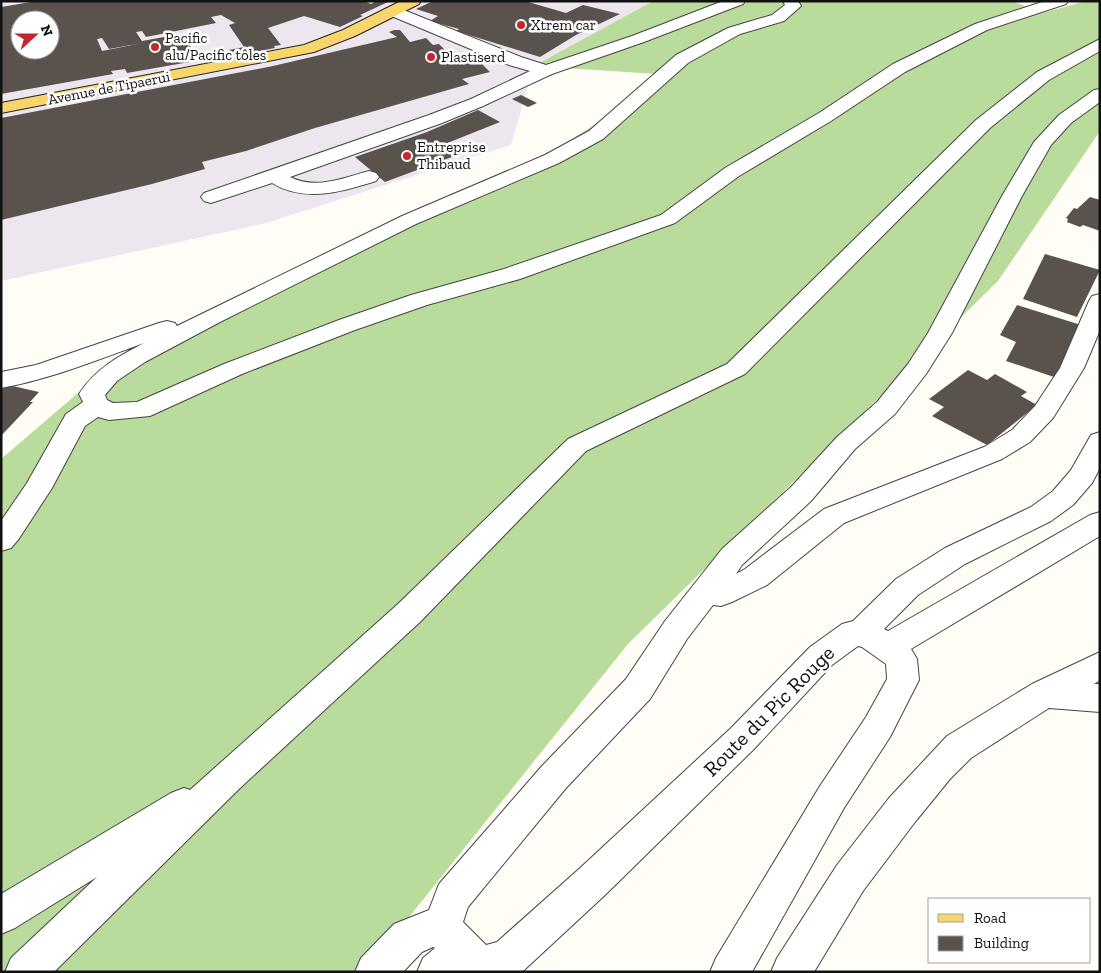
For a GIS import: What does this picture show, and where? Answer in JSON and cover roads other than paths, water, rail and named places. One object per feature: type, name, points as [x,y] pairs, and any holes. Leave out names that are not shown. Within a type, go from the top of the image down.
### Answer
[{"type":"main road","name":"Avenue de Tipaerui","points":[[1,108],[308,49],[349,34],[414,1]]},
{"type":"street","points":[[211,197],[434,119],[501,92],[526,78],[546,70],[656,33],[738,1]]},
{"type":"street","points":[[790,1],[793,6],[778,18],[734,31],[682,59],[596,135],[552,158],[409,220],[212,317],[136,357],[108,375],[92,394],[97,405],[109,412],[141,410],[233,369],[347,325],[419,300],[512,274],[668,219],[732,172],[825,117],[899,68],[981,27],[1061,1]]},
{"type":"street","points":[[395,12],[515,61],[546,70]]},
{"type":"street","points":[[25,972],[228,777],[409,613],[577,445],[736,369],[983,124],[1043,76],[1100,44]]},
{"type":"street","points":[[375,972],[408,938],[448,948],[452,897],[554,777],[638,689],[676,630],[732,557],[801,494],[846,443],[886,408],[916,369],[940,333],[1012,196],[1043,142],[1065,120],[1100,94]]},
{"type":"street","points":[[273,175],[292,187],[308,189],[328,188],[368,177]]},
{"type":"street","points":[[705,592],[721,594],[756,577],[834,516],[993,453],[1021,436],[1044,412],[1072,368],[1100,302]]},
{"type":"street","points":[[1,380],[40,371],[125,340],[212,317]]},
{"type":"street","points":[[1,540],[8,534],[38,488],[76,420],[97,405]]},
{"type":"street","points":[[873,640],[907,587],[955,556],[1040,514],[1063,498],[1082,476],[1100,442]]},
{"type":"street","points":[[873,640],[1100,522]]},
{"type":"street","name":"Route du Pic Rouge","points":[[448,948],[480,966],[506,959],[592,882],[735,746],[821,656],[853,633],[873,640]]},
{"type":"street","points":[[730,972],[832,797],[878,727],[903,680],[901,659],[873,640]]},
{"type":"street","points":[[792,972],[850,878],[902,810],[959,747],[1044,694],[1100,665]]},
{"type":"street","points":[[1044,694],[1100,698]]},
{"type":"street","points":[[1,915],[228,777]]},
{"type":"place","name":"Xtrem car","points":[[521,25]]},
{"type":"place","name":"Pacific alu/Pacific tôles","points":[[155,47]]},
{"type":"place","name":"Plastiserd","points":[[431,57]]},
{"type":"place","name":"Entreprise Thibaud","points":[[407,156]]}]
